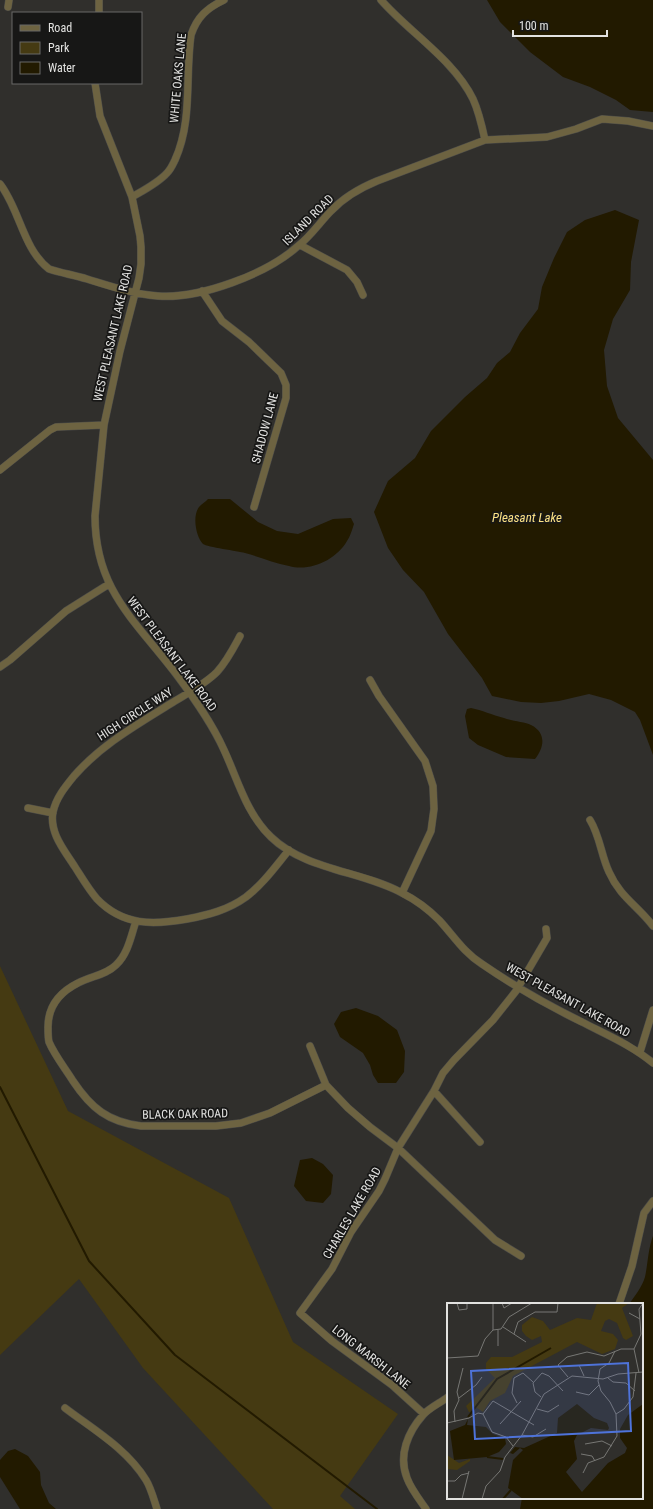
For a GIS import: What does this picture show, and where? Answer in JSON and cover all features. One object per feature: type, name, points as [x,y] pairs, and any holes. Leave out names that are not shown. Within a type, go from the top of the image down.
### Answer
[{"type":"street","points":[[99,12],[100,0]]},
{"type":"street","name":"WHITE OAKS LANE","points":[[132,197],[159,181],[170,169],[180,150],[188,108],[191,35],[196,22],[204,12],[211,6],[224,0]]},
{"type":"street","points":[[381,0],[443,60],[466,87],[478,110],[485,140]]},
{"type":"street","name":"WEST PLEASANT LAKE ROAD","points":[[95,84],[100,116],[132,197],[141,247],[141,264],[136,293],[120,351],[104,425],[95,516],[98,554],[109,584],[123,608],[189,693],[209,722],[220,742],[247,803],[256,819],[272,838],[288,850],[309,860],[379,883],[416,901],[437,918],[458,943],[478,962],[550,1006],[625,1043],[640,1052],[653,1063]]},
{"type":"street","name":"ISLAND ROAD","points":[[0,184],[16,211],[31,250],[49,269],[57,272],[65,272],[136,293],[158,296],[174,296],[202,291],[255,273],[288,255],[300,245],[338,204],[363,187],[377,180],[485,140],[547,137],[576,129],[602,119],[628,121],[653,126]]},
{"type":"street","points":[[300,245],[347,270],[357,282],[363,295]]},
{"type":"street","name":"SHADOW LANE","points":[[202,291],[222,321],[249,342],[276,368],[284,378],[286,385],[286,398],[254,507]]},
{"type":"street","points":[[0,470],[50,430],[56,427],[104,425]]},
{"type":"street","points":[[0,667],[66,611],[109,584]]},
{"type":"street","name":"HIGH CIRCLE WAY","points":[[240,636],[230,654],[209,680],[121,735],[96,753],[83,766],[60,795],[55,804],[53,826],[56,837],[92,893],[102,903],[115,913],[136,921],[155,924],[208,915],[221,911],[245,898],[257,888],[288,850]]},
{"type":"street","points":[[370,680],[379,696],[425,761],[433,786],[434,809],[431,831],[402,893]]},
{"type":"street","points":[[28,808],[53,813]]},
{"type":"street","points":[[590,820],[596,829],[604,859],[615,884],[629,902],[653,926]]},
{"type":"street","name":"BLACK OAK ROAD","points":[[136,921],[125,954],[115,966],[64,991],[58,996],[49,1013],[48,1040],[54,1052],[82,1095],[92,1105],[110,1118],[141,1126],[227,1125],[256,1118],[326,1085]]},
{"type":"street","name":"CHARLES LAKE ROAD","points":[[300,1313],[332,1269],[351,1232],[379,1191],[398,1148],[434,1091],[443,1073],[493,1020],[518,987],[547,938],[546,929]]},
{"type":"street","points":[[640,1052],[653,1010]]},
{"type":"street","points":[[310,1046],[326,1085],[357,1117],[398,1148],[495,1240],[521,1256]]},
{"type":"street","points":[[434,1091],[480,1142]]},
{"type":"street","points":[[619,1303],[632,1266],[644,1213],[653,1201]]},
{"type":"street","name":"LONG MARSH LANE","points":[[300,1313],[332,1341],[392,1384],[424,1414]]},
{"type":"street","points":[[426,1509],[410,1484],[404,1469],[403,1458],[407,1440],[424,1414],[447,1398]]},
{"type":"street","points":[[65,1408],[122,1451],[138,1468],[147,1482],[157,1509]]},
{"type":"green space","points":[[0,966],[68,1111],[229,1198],[293,1342],[398,1414],[340,1496],[355,1509],[273,1509],[143,1368],[79,1279],[0,1355]]},
{"type":"water","points":[[487,0],[653,0],[653,112],[630,110],[616,100],[590,87],[563,77],[530,52],[500,22]]},
{"type":"water","name":"Pleasant Lake","points":[[615,210],[639,220],[631,262],[630,290],[613,319],[604,350],[607,386],[618,418],[653,460],[653,755],[640,720],[635,712],[611,700],[589,694],[559,701],[541,703],[521,702],[492,696],[482,678],[448,634],[424,592],[403,570],[388,548],[374,512],[388,481],[415,458],[431,431],[465,397],[487,378],[497,363],[510,352],[520,333],[538,309],[542,287],[567,232],[585,220]]},
{"type":"water","points":[[208,499],[230,499],[258,522],[277,531],[298,534],[333,519],[351,518],[354,524],[348,539],[342,548],[329,559],[314,566],[289,566],[245,553],[203,544],[198,537],[195,521],[199,507]]},
{"type":"water","points":[[471,708],[528,724],[536,728],[542,736],[542,746],[538,755],[535,759],[506,757],[478,745],[469,738],[465,716],[467,709]]},
{"type":"water","points":[[356,1008],[378,1016],[397,1030],[405,1051],[404,1072],[396,1083],[378,1083],[363,1053],[340,1037],[334,1024],[341,1012]]},
{"type":"water","points":[[312,1158],[323,1164],[333,1175],[331,1194],[323,1203],[306,1201],[294,1186],[300,1160]]},
{"type":"water","points":[[653,1236],[653,1509],[520,1509],[522,1499],[643,1499],[643,1303],[630,1303],[644,1281]]},
{"type":"water","points":[[15,1449],[28,1456],[40,1472],[41,1485],[49,1503],[56,1509],[20,1509],[0,1477],[0,1460],[8,1451]]},
{"type":"waterway","points":[[0,1087],[89,1261],[175,1355],[377,1509]]}]
